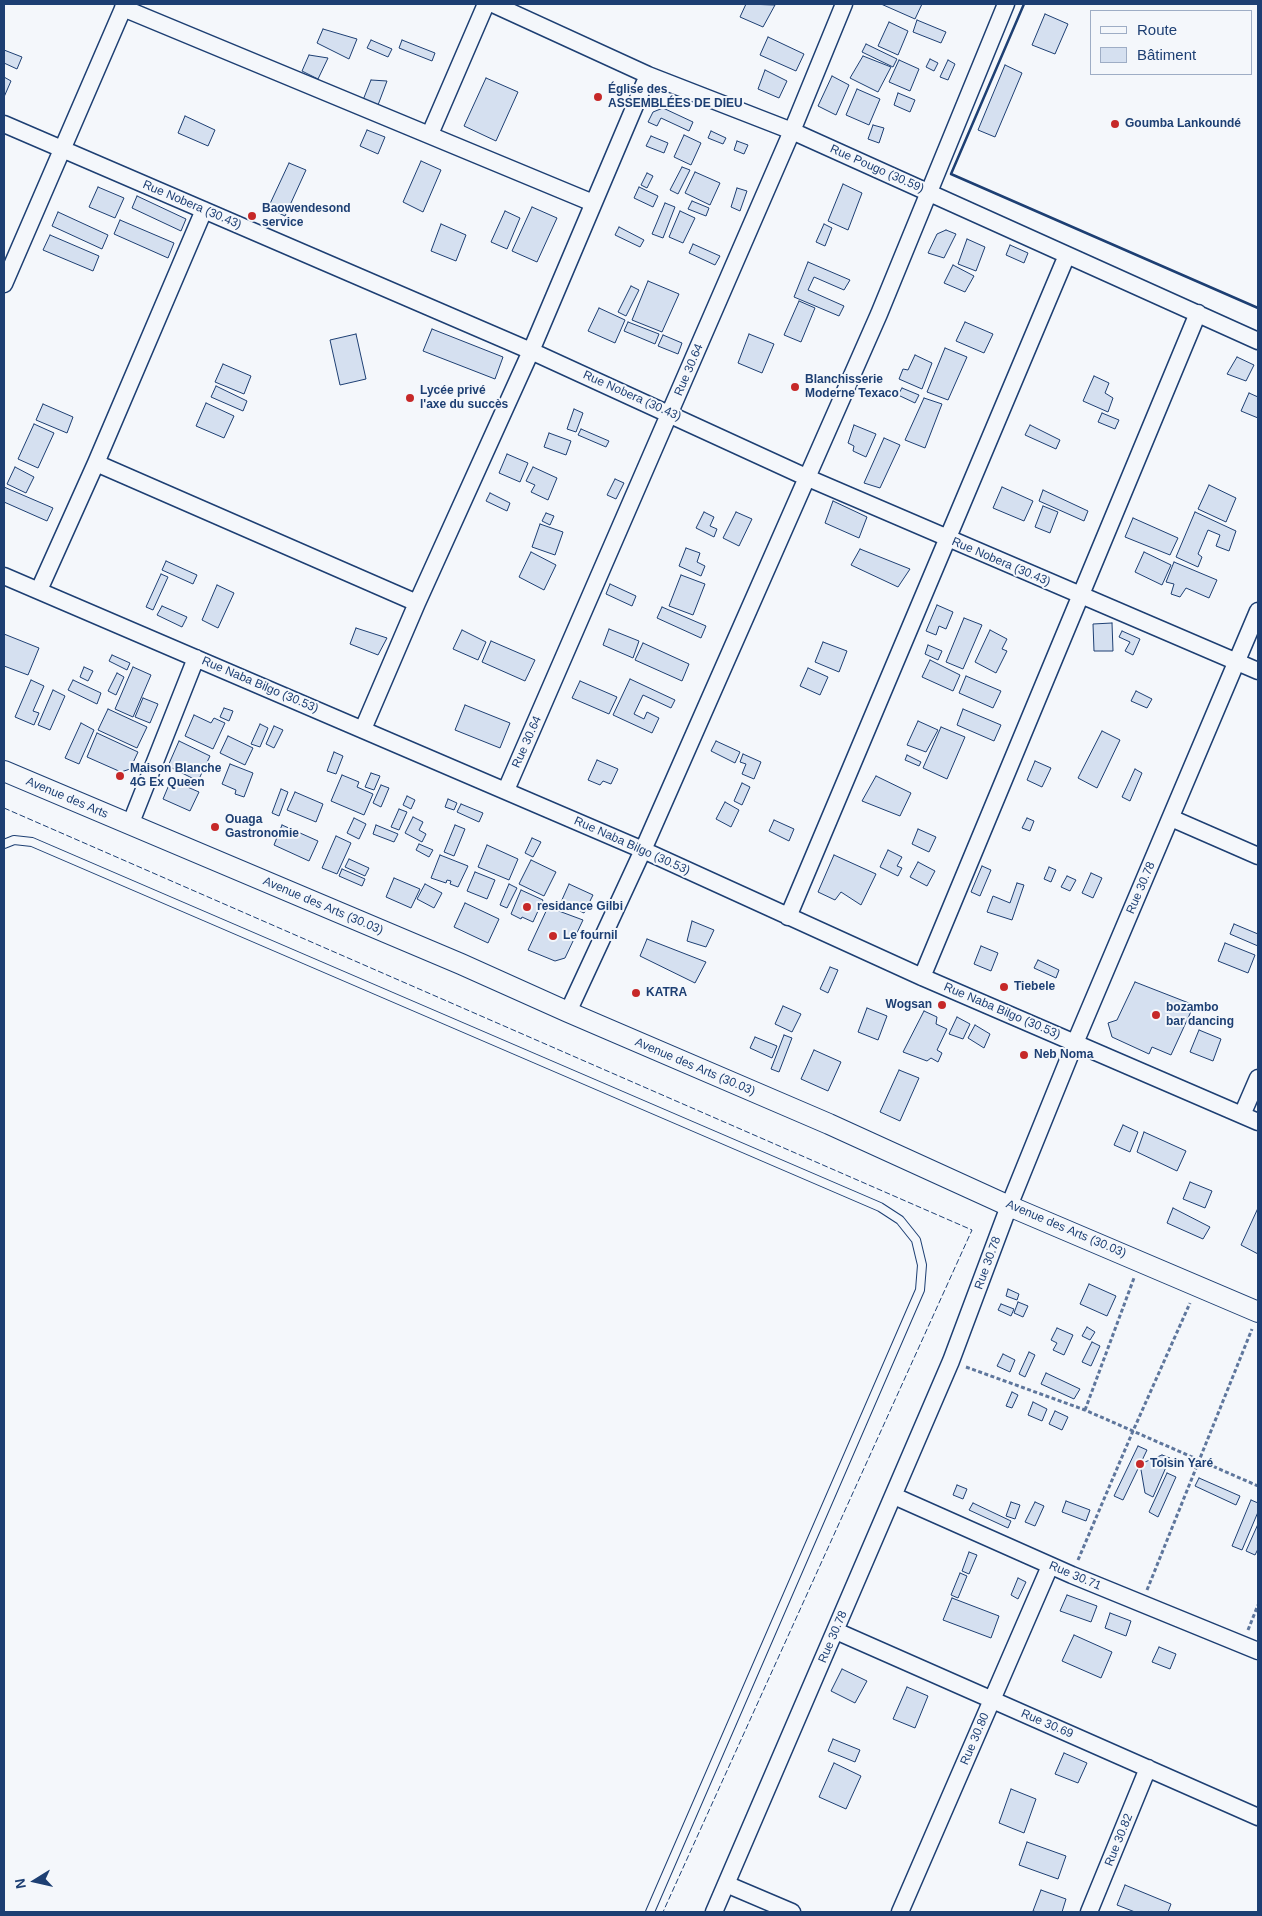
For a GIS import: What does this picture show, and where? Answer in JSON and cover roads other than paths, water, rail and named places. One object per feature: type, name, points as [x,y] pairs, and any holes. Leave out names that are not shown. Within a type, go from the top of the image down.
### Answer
[{"type":"street","points":[[430,134],[486,4]]},
{"type":"street","name":"Rue Pougo (30.59)","points":[[493,4],[648,75],[792,131],[1258,341]]},
{"type":"street","name":"Rue 30.64","points":[[506,790],[792,131],[844,4]]},
{"type":"street","points":[[568,1012],[643,850],[808,478],[879,314],[1006,4]]},
{"type":"street","points":[[4,284],[124,6],[593,203]]},
{"type":"street","points":[[363,729],[417,602],[531,351],[648,75]]},
{"type":"street","name":"Rue Nobera (30.43)","points":[[4,124],[531,351],[670,413],[808,478],[1258,671]]},
{"type":"street","points":[[40,590],[204,210]]},
{"type":"street","points":[[788,917],[1067,255]]},
{"type":"street","points":[[922,977],[1198,313]]},
{"type":"street","points":[[96,463],[417,602]]},
{"type":"street","name":"Rue Naba Bilgo (30.53)","points":[[4,576],[506,790],[922,977],[1258,1122]]},
{"type":"street","name":"Rue 30.78","points":[[714,1912],[951,1362],[1009,1206],[1075,1043],[1258,611]]},
{"type":"street","points":[[130,825],[196,658]]},
{"type":"street","name":"Avenue des Arts","points":[[4,771],[130,825]]},
{"type":"street","points":[[1171,818],[1258,856]]},
{"type":"street","name":"Avenue des Arts (30.03)","points":[[130,825],[461,964],[829,1124],[1009,1206],[1198,1286],[1256,1317]]},
{"type":"street","points":[[1242,1115],[1258,1078]]},
{"type":"street","name":"Rue 30.71","points":[[894,1496],[1050,1566],[1258,1651]]},
{"type":"street","name":"Rue 30.80","points":[[900,1912],[1050,1566]]},
{"type":"street","name":"Rue 30.69","points":[[836,1631],[1258,1817]]},
{"type":"street","name":"Rue 30.82","points":[[1089,1912],[1148,1768]]},
{"type":"street","points":[[726,1884],[792,1912]]},
{"type":"lane","points":[[4,844],[14,840],[32,842],[880,1207],[900,1220],[916,1240],[922,1265],[920,1290],[650,1912]]},
{"type":"place","name":"Église des ASSEMBLÉES DE DIEU","points":[[598,97]]},
{"type":"place","name":"Goumba Lankoundé","points":[[1115,124]]},
{"type":"place","name":"Baowendesond service","points":[[252,216]]},
{"type":"place","name":"Blanchisserie Moderne Texaco","points":[[795,387]]},
{"type":"place","name":"Lycée privé l'axe du succès","points":[[410,398]]},
{"type":"place","name":"Maison Blanche 4G Ex Queen","points":[[120,776]]},
{"type":"place","name":"Ouaga Gastronomie","points":[[215,827]]},
{"type":"place","name":"residance Gilbi","points":[[527,907]]},
{"type":"place","name":"Le fournil","points":[[553,936]]},
{"type":"place","name":"Tiebele","points":[[1004,987]]},
{"type":"place","name":"KATRA","points":[[636,993]]},
{"type":"place","name":"Wogsan","points":[[942,1005]]},
{"type":"place","name":"bozambo bar dancing","points":[[1156,1015]]},
{"type":"place","name":"Neb Noma","points":[[1024,1055]]},
{"type":"place","name":"Tolsin Yaré","points":[[1140,1464]]}]
